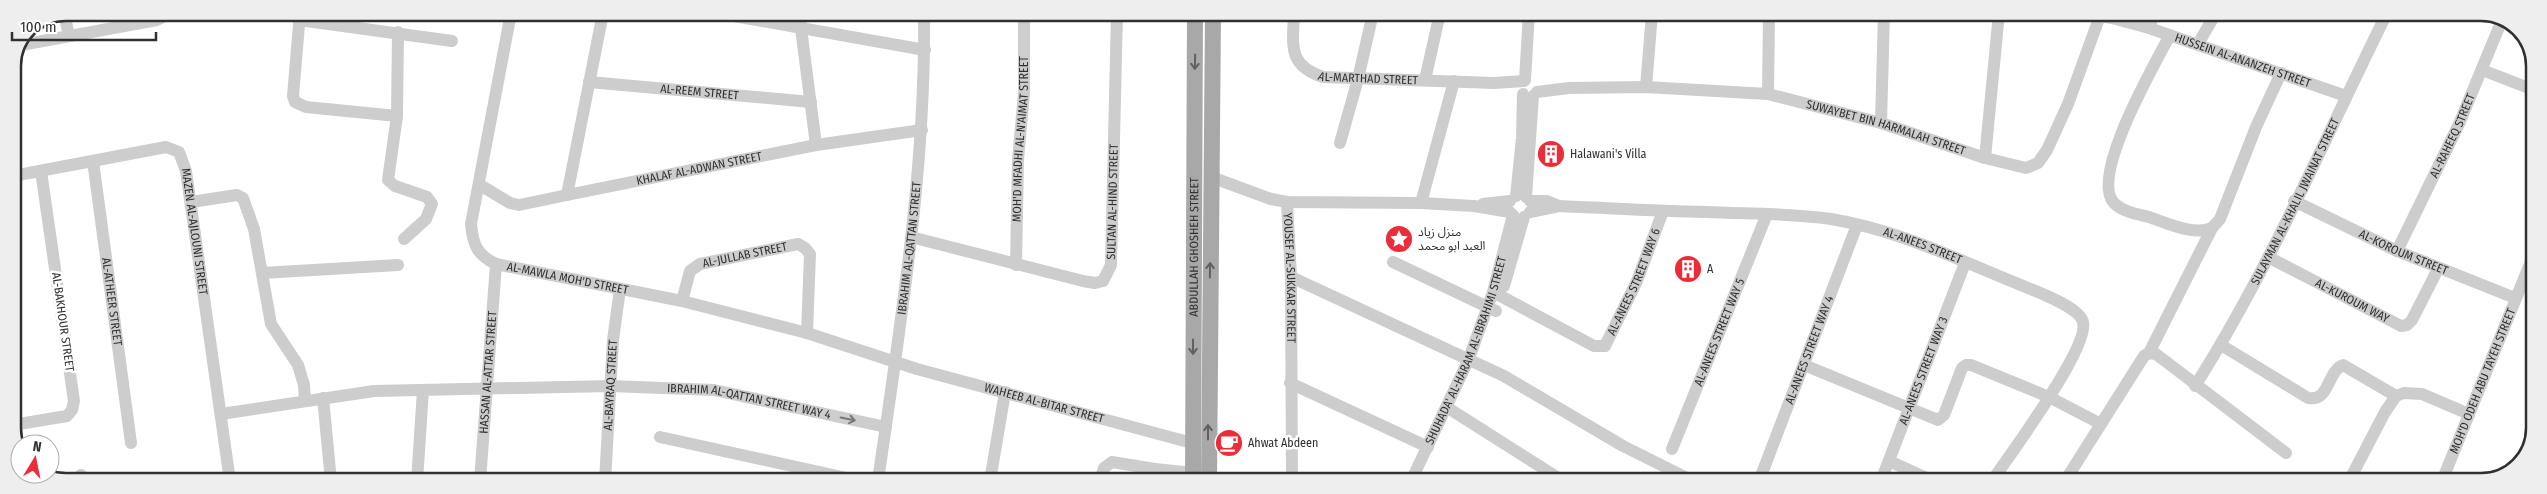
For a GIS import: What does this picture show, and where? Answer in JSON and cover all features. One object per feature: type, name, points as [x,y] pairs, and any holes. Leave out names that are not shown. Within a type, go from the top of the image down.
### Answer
[{"type":"main road","name":"ABDULLAH GHOSHEH STREET","points":[[1193,473],[1195,21]]},
{"type":"main road","name":"ABDULLAH GHOSHEH STREET","points":[[1209,473],[1213,21]]},
{"type":"street","points":[[66,21],[69,36]]},
{"type":"street","points":[[28,44],[152,21]]},
{"type":"street","points":[[299,21],[293,96],[298,104],[397,116]]},
{"type":"street","points":[[330,21],[452,41]]},
{"type":"street","name":"AL-MAWLA MOH'D STREET","points":[[510,21],[480,185],[472,216],[472,238],[480,254],[496,264],[682,301],[807,333],[896,362]]},
{"type":"street","points":[[567,195],[601,21]]},
{"type":"street","points":[[757,21],[925,50]]},
{"type":"street","points":[[800,21],[816,145]]},
{"type":"street","name":"IBRAHIM AL-QATTAN STREET","points":[[879,473],[896,362],[922,130],[924,21]]},
{"type":"street","name":"MOH'D MFADHI AL-N'AIMAT STREET","points":[[1016,265],[1018,160],[1024,93],[1024,21]]},
{"type":"street","name":"SULTAN AL-HIND STREET","points":[[911,238],[1095,283],[1103,281],[1111,265],[1117,21]]},
{"type":"street","name":"AL-MARTHAD STREET","points":[[1294,21],[1293,49],[1298,62],[1304,69],[1323,77],[1454,80],[1529,88]]},
{"type":"street","points":[[1340,143],[1358,79],[1371,21]]},
{"type":"street","points":[[1426,80],[1438,21]]},
{"type":"street","name":"SHUHADA' AL-HARAM AL-IBRAHIMI STREET","points":[[1423,473],[1472,363],[1492,309],[1520,206],[1522,138],[1529,88],[1529,21]]},
{"type":"street","points":[[1646,87],[1651,21]]},
{"type":"street","points":[[1768,94],[1769,21]]},
{"type":"street","points":[[1881,123],[1884,21]]},
{"type":"street","points":[[1985,158],[1998,21]]},
{"type":"street","name":"SUWAYBET BIN HARMALAH STREET","points":[[1529,88],[1646,87],[1768,94],[1881,123],[1985,158],[2026,168],[2044,158],[2068,104],[2098,21]]},
{"type":"street","name":"HUSSEIN AL-ANANZEH STREET","points":[[2125,21],[2281,72],[2346,96]]},
{"type":"street","points":[[2149,28],[2151,21]]},
{"type":"street","points":[[2198,44],[2211,21]]},
{"type":"street","name":"SULAYMAN AL-KHALIL JWAINAT STREET","points":[[2195,386],[2221,345],[2268,257],[2384,21]]},
{"type":"street","name":"AL-RAHEEQ STREET","points":[[2397,251],[2451,142],[2500,26]]},
{"type":"street","points":[[398,32],[397,116],[388,180],[395,186],[428,197],[432,204],[426,218],[404,239]]},
{"type":"street","points":[[2170,35],[2117,144],[2109,174],[2110,196],[2120,207],[2146,216],[2195,231],[2212,228]]},
{"type":"street","points":[[2482,70],[2526,87]]},
{"type":"street","points":[[2070,473],[2144,356],[2149,353],[2212,228],[2224,212],[2256,127],[2281,72]]},
{"type":"street","points":[[1422,203],[1454,80]]},
{"type":"street","name":"AL-REEM STREET","points":[[589,82],[811,102]]},
{"type":"street","name":"KHALAF AL-ADWAN STREET","points":[[480,185],[510,203],[519,205],[816,145],[922,130]]},
{"type":"street","name":"MAZEN AL-AJLOUNI STREET","points":[[21,175],[166,147],[174,149],[183,159],[191,202],[202,299],[229,473]]},
{"type":"street","name":"AL-ATHEER STREET","points":[[93,161],[131,443]]},
{"type":"street","name":"AL-BAKHOUR STREET","points":[[21,424],[67,416],[72,410],[74,401],[41,171]]},
{"type":"street","points":[[1211,177],[1271,199],[1288,202]]},
{"type":"street","points":[[191,202],[234,195],[243,198],[254,229],[271,324],[298,365],[304,385],[305,401]]},
{"type":"street","name":"AL-KOROUM STREET","points":[[2294,201],[2397,251],[2515,298]]},
{"type":"street","name":"YOUSEF AL-SUKKAR STREET","points":[[1292,473],[1291,277],[1288,202],[1520,206]]},
{"type":"street","name":"AL-ANEES STREET","points":[[1520,206],[1766,214],[1830,219],[1904,236],[2073,309],[2083,321],[2082,338],[2049,397],[1997,473]]},
{"type":"street","name":"AL-ANEES STREET WAY 6","points":[[1497,294],[1594,346],[1605,346],[1637,282],[1663,211]]},
{"type":"street","name":"AL-ANEES STREET WAY 5","points":[[1672,449],[1766,214]]},
{"type":"street","name":"AL-ANEES STREET WAY 4","points":[[1763,473],[1857,225]]},
{"type":"street","name":"AL-JULLAB STREET","points":[[682,301],[690,271],[700,264],[798,244],[810,254],[807,333]]},
{"type":"street","name":"AL-KUROUM WAY","points":[[2268,257],[2401,326],[2407,325],[2412,320],[2438,268]]},
{"type":"street","points":[[1393,262],[1492,309]]},
{"type":"street","name":"AL-ANEES STREET WAY 3","points":[[1884,473],[1965,262]]},
{"type":"street","name":"HASSAN AL-ATTAR STREET","points":[[481,473],[496,264]]},
{"type":"street","points":[[262,273],[398,265]]},
{"type":"street","name":"MOH'D ODEH ABU TAYEH STREET","points":[[2446,473],[2526,273]]},
{"type":"street","points":[[1291,277],[1472,363],[1504,376],[1623,446],[1677,473]]},
{"type":"street","name":"AL-BAYRAQ STREET","points":[[605,473],[610,386],[620,289]]},
{"type":"street","points":[[2221,345],[2308,398],[2314,399],[2322,394],[2336,370],[2343,365],[2396,396]]},
{"type":"street","points":[[2149,353],[2156,354],[2195,386],[2286,453]]},
{"type":"street","name":"WAHEEB AL-BITAR STREET","points":[[896,362],[1192,443]]},
{"type":"street","points":[[1804,365],[1934,419],[1942,419],[1960,372],[1966,365],[1977,367],[2049,397],[2101,424]]},
{"type":"street","points":[[1290,383],[1428,447]]},
{"type":"street","name":"IBRAHIM AL-QATTAN STREET WAY 4","points":[[221,414],[374,392],[610,386],[714,390],[886,427]]},
{"type":"street","points":[[418,473],[423,390]]},
{"type":"street","points":[[991,473],[1004,392]]},
{"type":"street","points":[[2354,473],[2385,412],[2396,396],[2404,393],[2422,394],[2469,414]]},
{"type":"street","points":[[323,398],[330,473]]},
{"type":"street","points":[[1451,409],[1550,473]]},
{"type":"street","name":"SHUHADA' AL-HARAM AL-IBRAHIMI STREET","points":[[1414,473],[1451,409]]},
{"type":"street","points":[[660,437],[824,473]]},
{"type":"street","points":[[1889,461],[1916,473]]},
{"type":"street","points":[[1102,473],[1104,468],[1112,462],[1148,473]]},
{"type":"place","name":"Halawani's Villa","points":[[1551,154]]},
{"type":"place","name":"منزل زياد العبد ابو محمد","points":[[1399,239]]},
{"type":"place","name":"A","points":[[1688,269]]},
{"type":"place","name":"Ahwat Abdeen","points":[[1229,443]]}]
